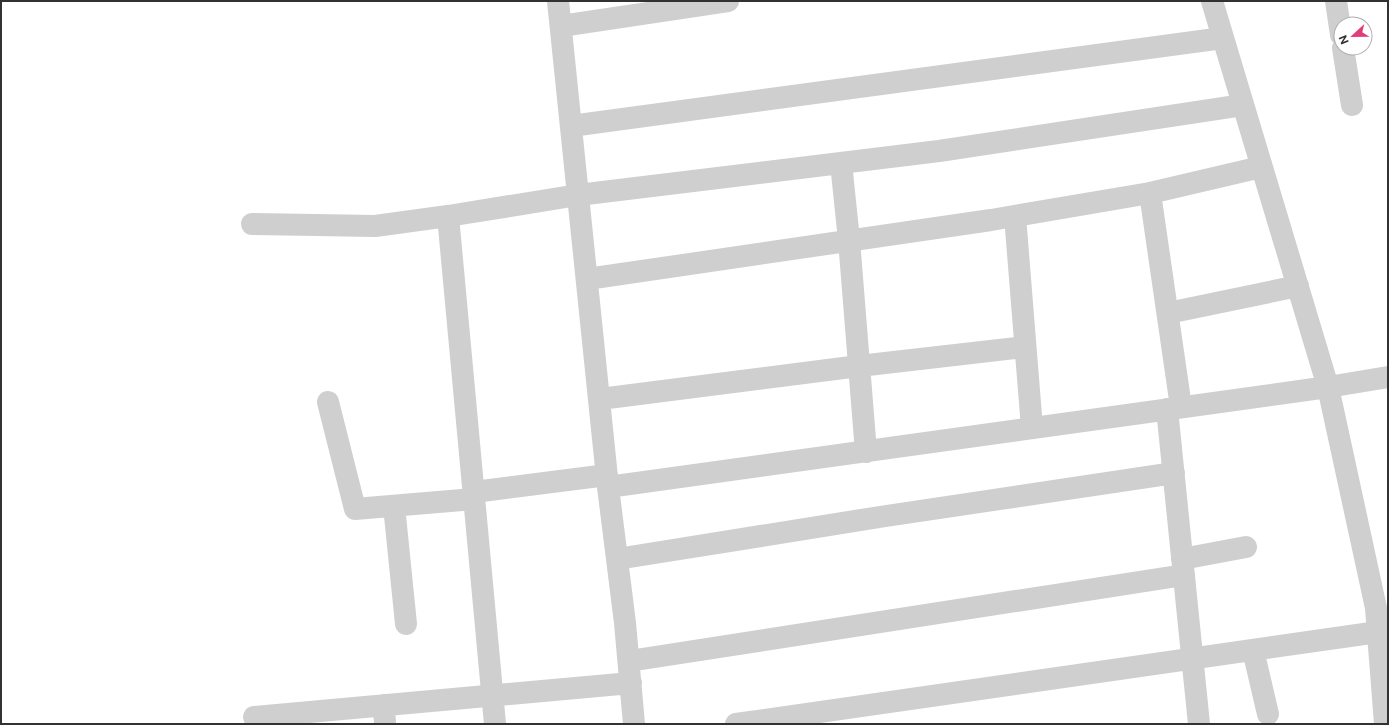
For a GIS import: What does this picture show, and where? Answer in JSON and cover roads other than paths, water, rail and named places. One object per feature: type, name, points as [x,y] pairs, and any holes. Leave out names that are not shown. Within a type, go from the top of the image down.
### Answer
[{"type":"street","points":[[558,1],[608,481],[629,661],[634,724]]},
{"type":"street","points":[[561,26],[728,1]]},
{"type":"street","points":[[1212,1],[1328,387],[1376,608],[1385,724]]},
{"type":"street","points":[[1336,1],[1338,16]]},
{"type":"street","points":[[571,126],[1223,38]]},
{"type":"street","points":[[1344,56],[1352,105]]},
{"type":"street","points":[[252,224],[375,226],[578,195],[947,150],[1243,105]]},
{"type":"street","points":[[841,163],[849,240],[866,452]]},
{"type":"street","points":[[587,279],[1015,216],[1150,193],[1261,166]]},
{"type":"street","points":[[1150,193],[1168,313],[1174,408],[1174,473],[1199,724]]},
{"type":"street","points":[[448,216],[495,724]]},
{"type":"street","points":[[1015,216],[1032,428]]},
{"type":"street","points":[[1168,313],[1298,286]]},
{"type":"street","points":[[600,399],[859,366],[1025,348]]},
{"type":"street","points":[[328,402],[355,509],[394,506],[866,452],[1328,387],[1388,377]]},
{"type":"street","points":[[617,559],[886,516],[1174,473]]},
{"type":"street","points":[[394,506],[406,624]]},
{"type":"street","points":[[629,661],[1183,567],[1246,547]]},
{"type":"street","points":[[736,724],[1378,632]]},
{"type":"street","points":[[1253,650],[1268,714]]},
{"type":"street","points":[[254,717],[385,715],[493,695],[631,683]]}]
